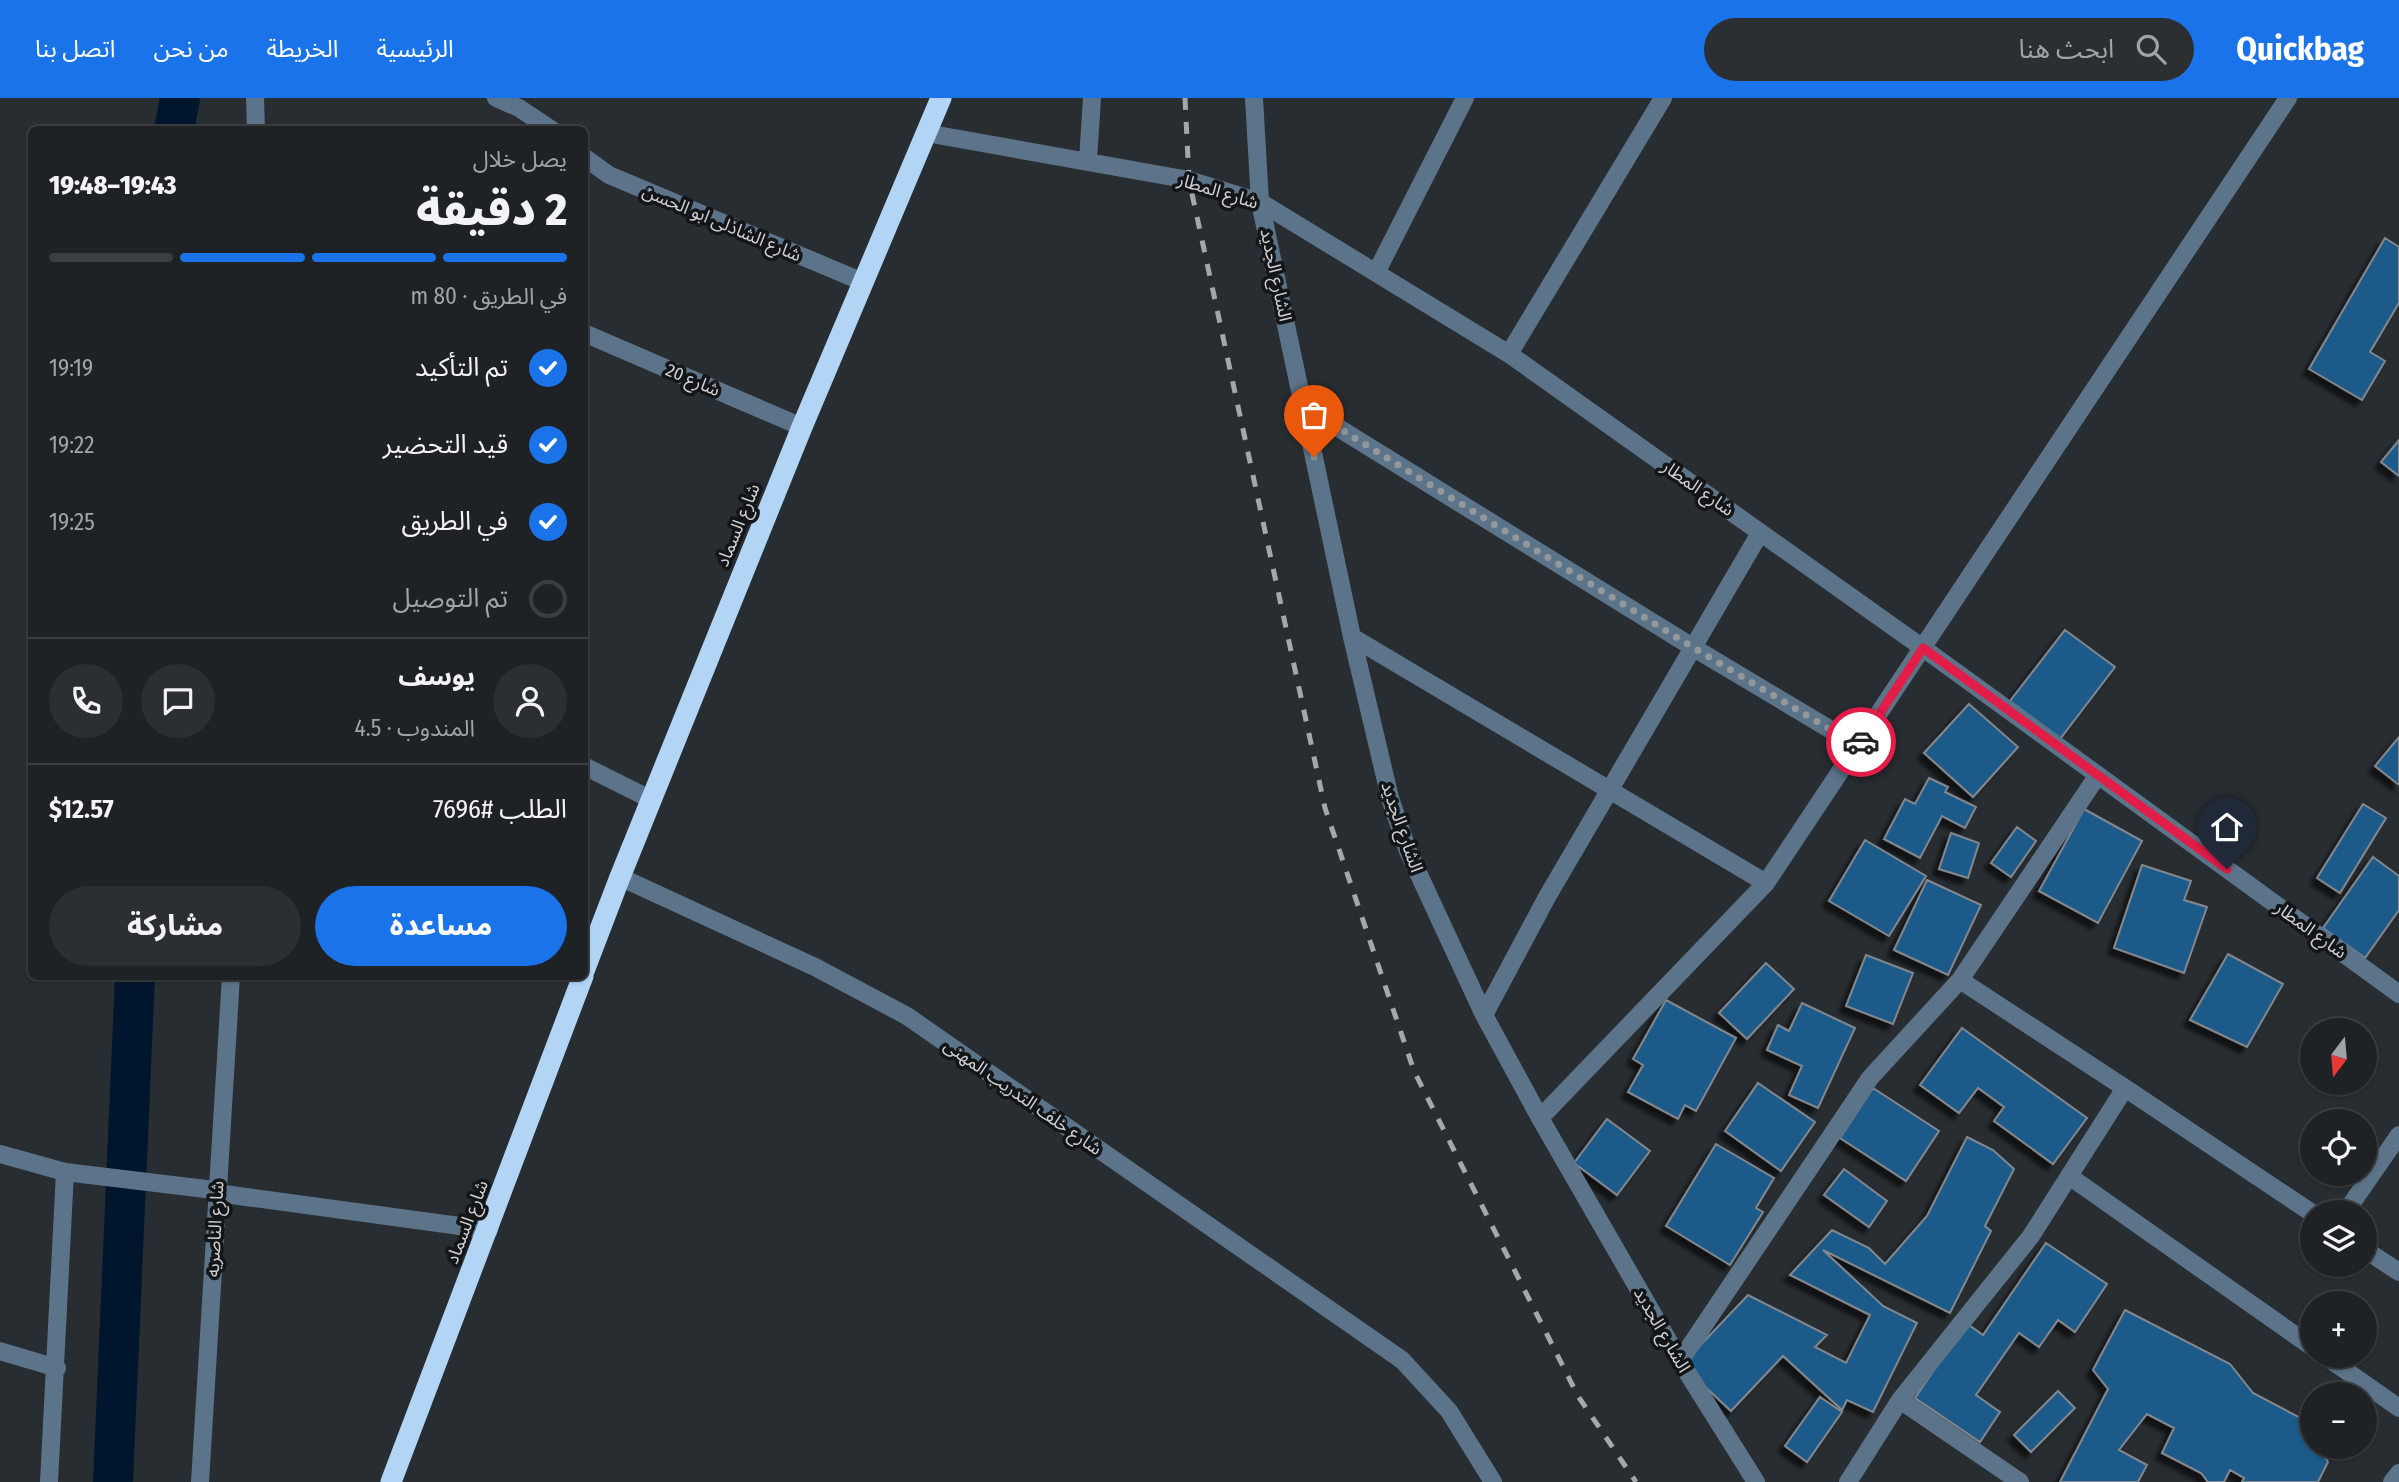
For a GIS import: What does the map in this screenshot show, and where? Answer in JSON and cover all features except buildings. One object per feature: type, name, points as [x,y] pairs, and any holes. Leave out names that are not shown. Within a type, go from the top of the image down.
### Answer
[{"type":"highway","name":"شارع السماد","points":[[588,961],[802,427],[941,98]]},
{"type":"highway","name":"شارع السماد","points":[[391,1482],[489,1230],[582,980]]},
{"type":"street","points":[[255,98],[256,126]]},
{"type":"street","points":[[496,98],[519,108],[546,126]]},
{"type":"street","points":[[1088,160],[1092,98]]},
{"type":"street","name":"الشارع الجديد","points":[[1254,98],[1260,202],[1352,637],[1390,798],[1408,851],[1484,1015],[1540,1118],[1680,1361],[1756,1482]]},
{"type":"street","points":[[1376,273],[1465,98]]},
{"type":"street","points":[[1509,354],[1663,98]]},
{"type":"street","points":[[1540,1118],[1766,883],[2288,98]]},
{"type":"street","name":"شارع المطار","points":[[926,133],[1189,180],[1260,202],[1509,354],[1923,648],[2399,994]]},
{"type":"street","name":"شارع الشاذلى ابو الحسن","points":[[588,161],[609,175],[863,282]]},
{"type":"street","name":"شارع 20","points":[[588,335],[802,427]]},
{"type":"street","points":[[1303,406],[1694,648],[1858,746]]},
{"type":"street","points":[[1484,1015],[1609,789],[1760,533]]},
{"type":"street","points":[[1352,637],[1766,883]]},
{"type":"street","points":[[588,768],[652,800]]},
{"type":"street","points":[[1680,1361],[1870,1078],[1960,980],[2098,775]]},
{"type":"street","name":"شارع خلف التدريب المهنى","points":[[620,877],[815,967],[907,1016],[1402,1360],[1449,1411],[1493,1482]]},
{"type":"street","name":"شارع الناصريه","points":[[200,1482],[215,1192],[231,980]]},
{"type":"street","points":[[1960,980],[2300,1205]]},
{"type":"street","points":[[1848,1482],[1900,1400],[2031,1236],[2125,1088]]},
{"type":"street","points":[[2354,1200],[2399,1135]]},
{"type":"street","points":[[0,1154],[99,1177],[489,1230]]},
{"type":"street","points":[[48,1482],[57,1368],[65,1171]]},
{"type":"street","points":[[2069,1176],[2300,1339]]},
{"type":"street","points":[[2377,1258],[2399,1272]]},
{"type":"street","points":[[1,1353],[57,1368]]},
{"type":"street","points":[[2342,1368],[2399,1408]]},
{"type":"street","points":[[1900,1400],[2020,1482]]},
{"type":"street","points":[[2392,1482],[2399,1473]]},
{"type":"waterway","points":[[175,126],[180,98]]},
{"type":"waterway","points":[[113,1482],[135,980]]},
{"type":"railway","points":[[1185,98],[1189,180],[1325,808],[1414,1071],[1578,1396],[1636,1482]]},
{"type":"way so far","points":[[1314,457],[1303,406],[1694,648],[1858,746],[1861,742]]},
{"type":"route","points":[[1861,742],[1923,648],[2227,869]]}]
